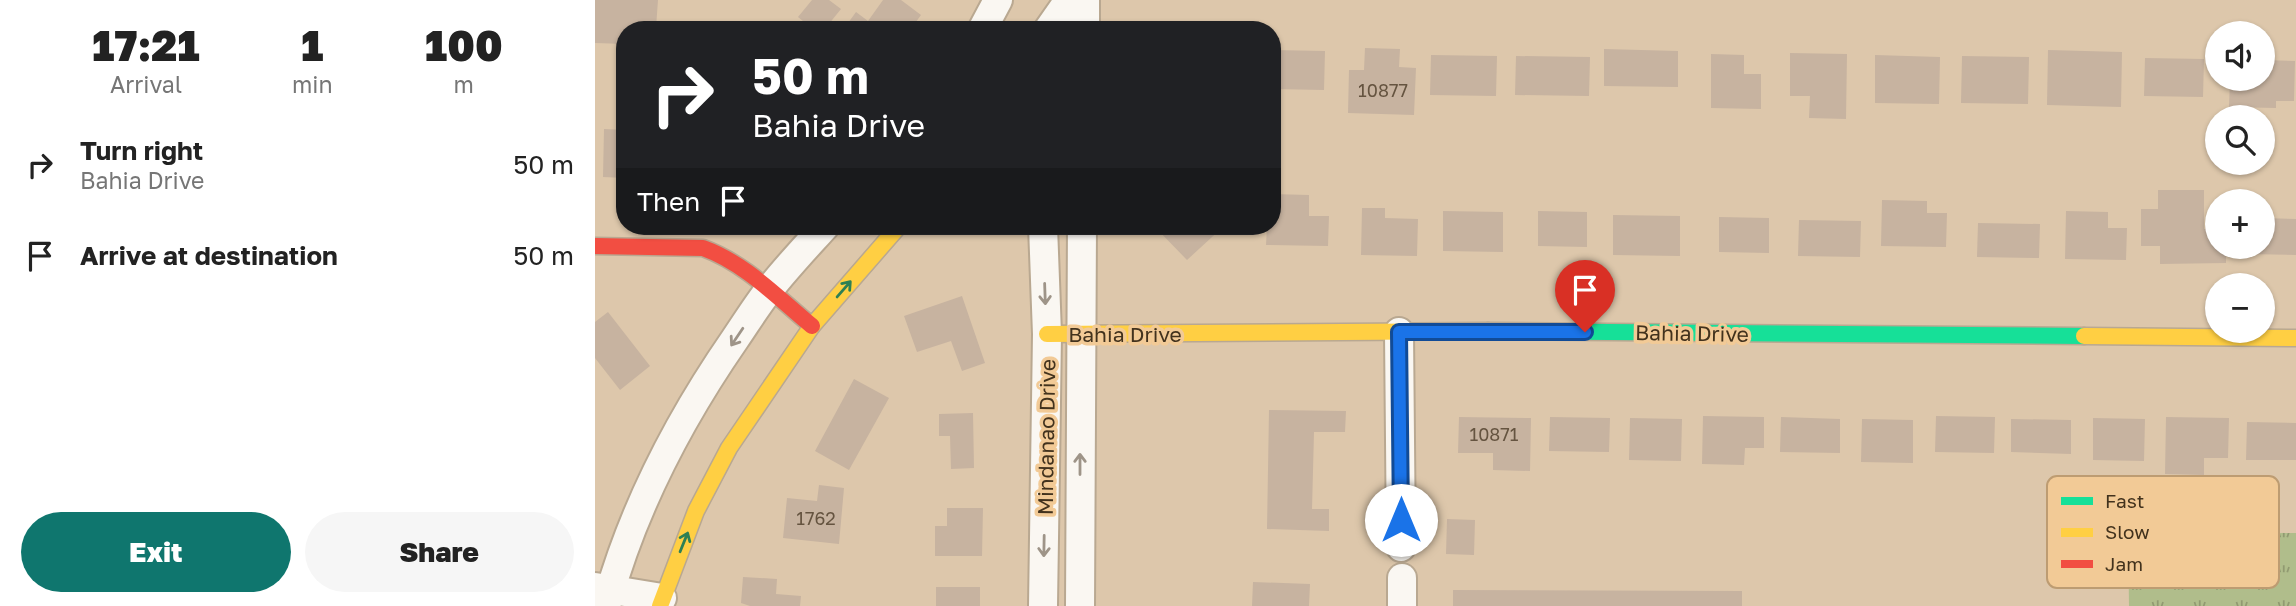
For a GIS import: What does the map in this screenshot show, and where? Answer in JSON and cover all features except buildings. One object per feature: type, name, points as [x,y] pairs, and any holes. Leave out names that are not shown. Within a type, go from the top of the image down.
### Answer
[{"type":"street","points":[[987,21],[998,0]]},
{"type":"street","points":[[1043,0],[1045,21]]},
{"type":"street","points":[[1053,21],[1069,0]]},
{"type":"street","points":[[1084,21],[1085,0]]},
{"type":"street","points":[[817,235],[768,291],[698,394],[677,432],[604,594],[661,602],[696,511],[729,448],[813,326],[891,235]]},
{"type":"street","name":"Mindanao Drive","points":[[1043,235],[1047,334],[1043,606]]},
{"type":"street","name":"Mindanao Drive","points":[[1080,606],[1082,235]]},
{"type":"street","points":[[595,246],[702,248],[717,253],[734,262],[813,326]]},
{"type":"street","points":[[1399,332],[1401,547]]},
{"type":"street","name":"Bahia Drive","points":[[1047,334],[1399,332],[2296,338]]},
{"type":"street","points":[[1402,578],[1402,606]]},
{"type":"green space","points":[[2279,533],[2296,533],[2296,606],[2129,606],[2129,588],[2279,588]]},
{"type":"traffic: fast","points":[[1488,331],[2084,336]]},
{"type":"traffic: slow","points":[[660,606],[696,511],[729,448],[812,326],[891,235]]},
{"type":"traffic: slow","points":[[1047,334],[1488,331]]},
{"type":"traffic: slow","points":[[2084,336],[2296,338]]},
{"type":"traffic: jam","points":[[595,246],[703,248],[747,272],[812,326]]},
{"type":"route","points":[[1401,520],[1399,332],[1585,332]]}]
